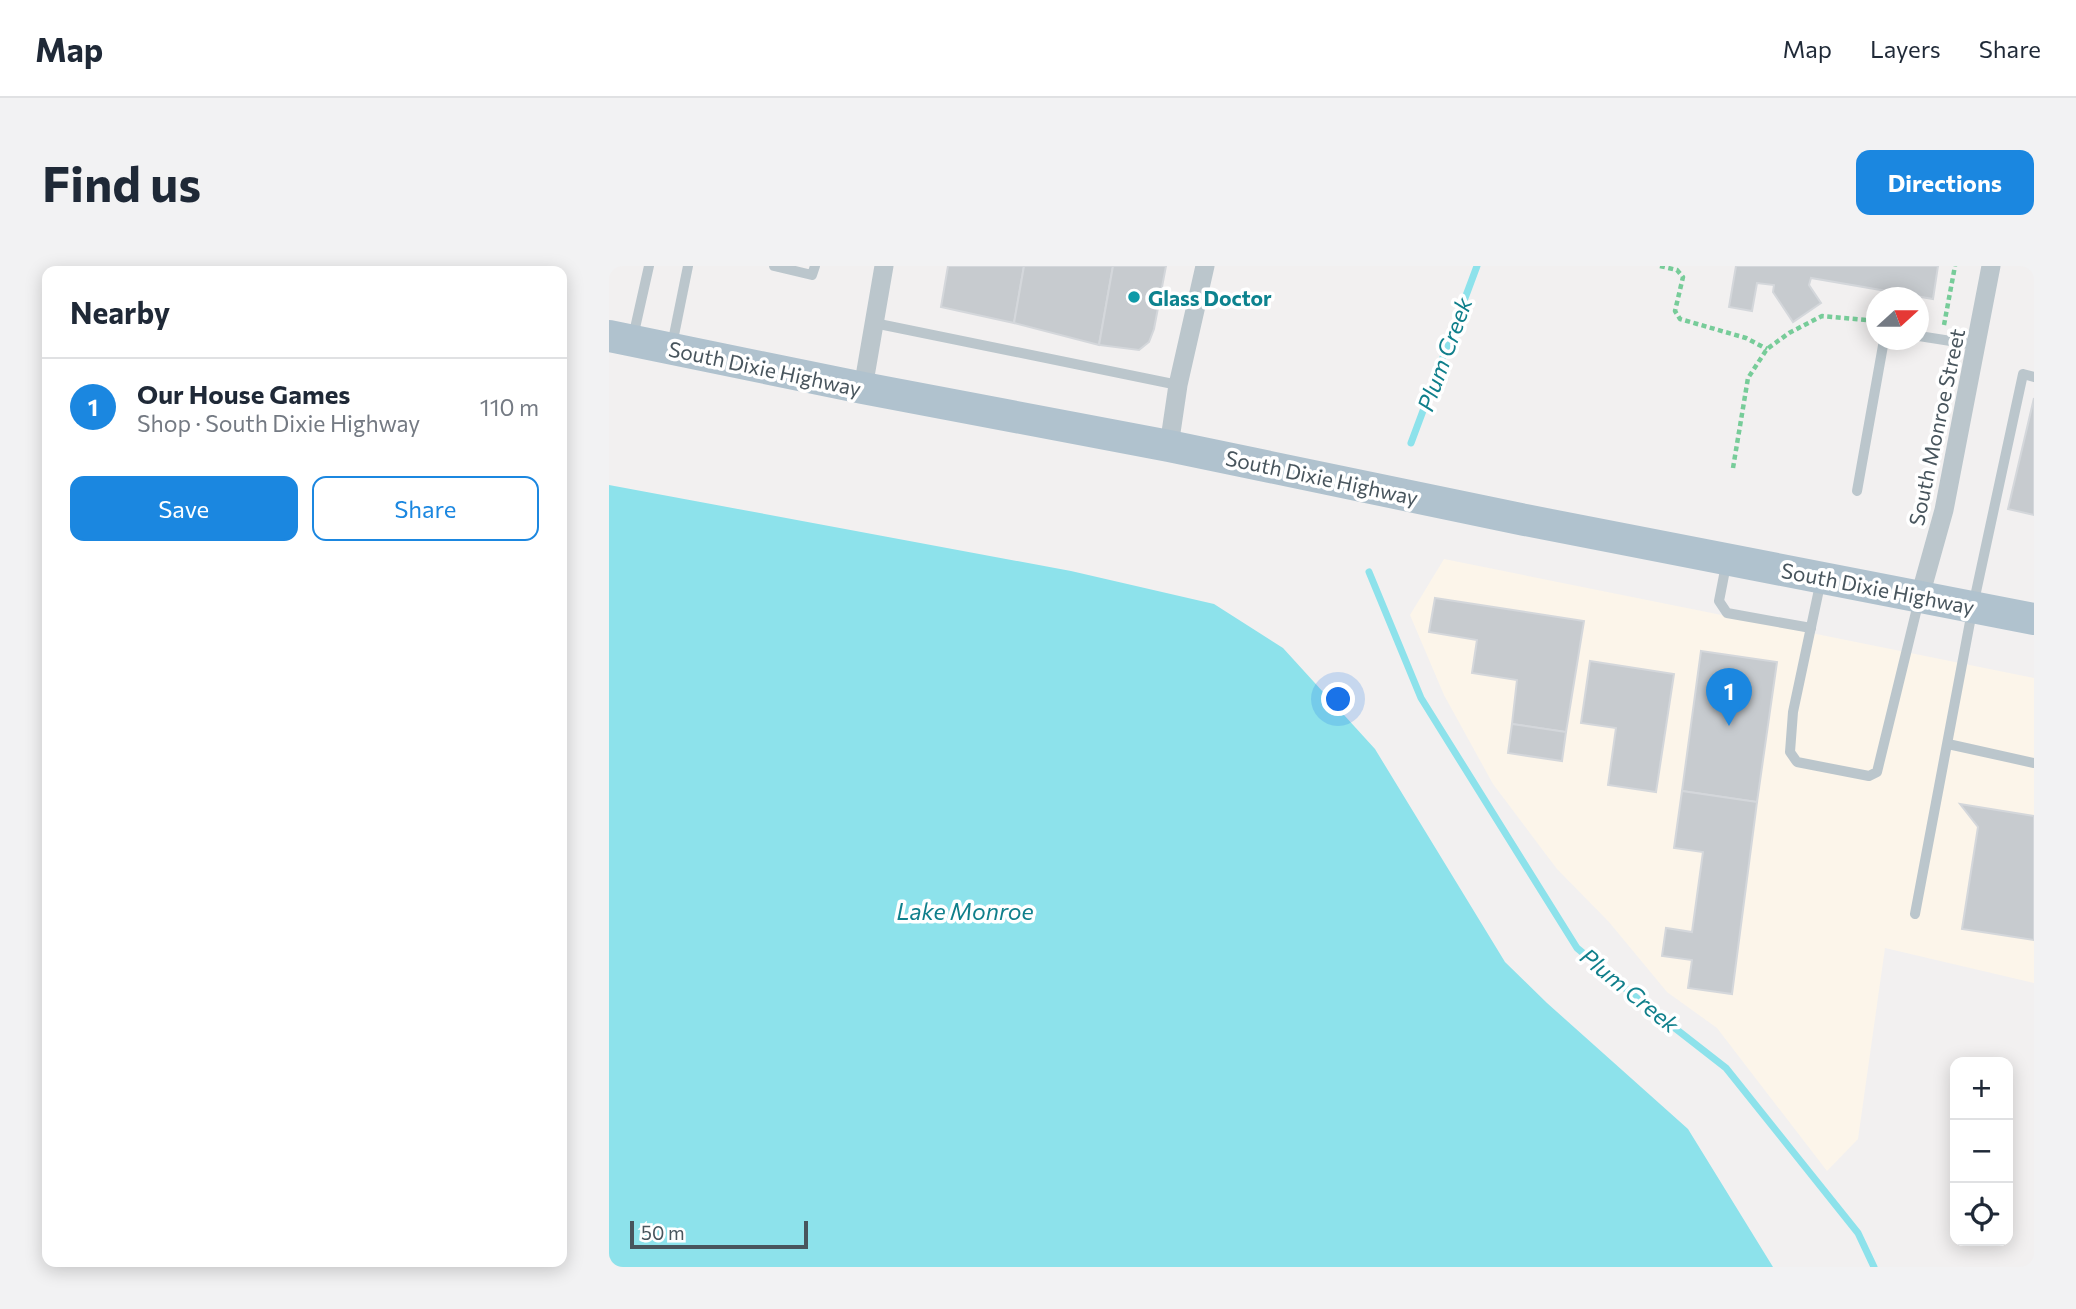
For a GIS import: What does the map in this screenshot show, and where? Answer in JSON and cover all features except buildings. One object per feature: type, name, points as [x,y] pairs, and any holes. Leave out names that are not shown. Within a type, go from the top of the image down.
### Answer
[{"type":"main road","name":"South Dixie Highway","points":[[621,338],[863,388],[1169,446],[1525,520],[2034,619]]},
{"type":"street","points":[[863,388],[884,266]]},
{"type":"street","points":[[1169,446],[1178,385],[1205,266]]},
{"type":"street","name":"South Monroe Street","points":[[1920,596],[1944,510],[1991,266]]},
{"type":"lane","points":[[621,338],[649,266]]},
{"type":"lane","points":[[671,349],[688,266]]},
{"type":"lane","points":[[773,266],[813,275],[815,266]]},
{"type":"lane","points":[[873,323],[1178,385]]},
{"type":"lane","points":[[1929,337],[1977,345]]},
{"type":"lane","points":[[1857,491],[1882,350]]},
{"type":"lane","points":[[1915,914],[1973,606],[2023,374],[2034,376]]},
{"type":"lane","points":[[1727,559],[1719,601],[1727,613],[1811,628]]},
{"type":"lane","points":[[1822,576],[1793,712],[1790,752],[1797,762],[1869,776],[1877,772],[1920,596]]},
{"type":"lane","points":[[1948,744],[2034,763]]},
{"type":"path","points":[[1660,266],[1677,270],[1683,277],[1675,311],[1680,319],[1746,338],[1766,349]]},
{"type":"path","points":[[1942,333],[1955,266]]},
{"type":"path","points":[[1733,468],[1748,378],[1766,349],[1789,333],[1822,316],[1866,320]]},
{"type":"shaded area","points":[[1444,559],[2034,678],[2034,983],[1885,948],[1858,1139],[1827,1171],[1717,1028],[1667,992],[1609,922],[1557,869],[1493,784],[1444,695],[1410,615]]},
{"type":"water","name":"Lake Monroe","points":[[609,485],[1071,571],[1214,604],[1283,648],[1375,749],[1505,962],[1688,1129],[1773,1267],[609,1267]]},
{"type":"waterway","name":"Plum Creek","points":[[1411,443],[1477,266]]},
{"type":"waterway","name":"Plum Creek","points":[[1369,572],[1421,698],[1577,948],[1726,1068],[1858,1233],[1874,1267]]},
{"type":"place","name":"Glass Doctor","points":[[1134,297]]},
{"type":"place","name":"Our House Games","points":[[1729,726]]}]
